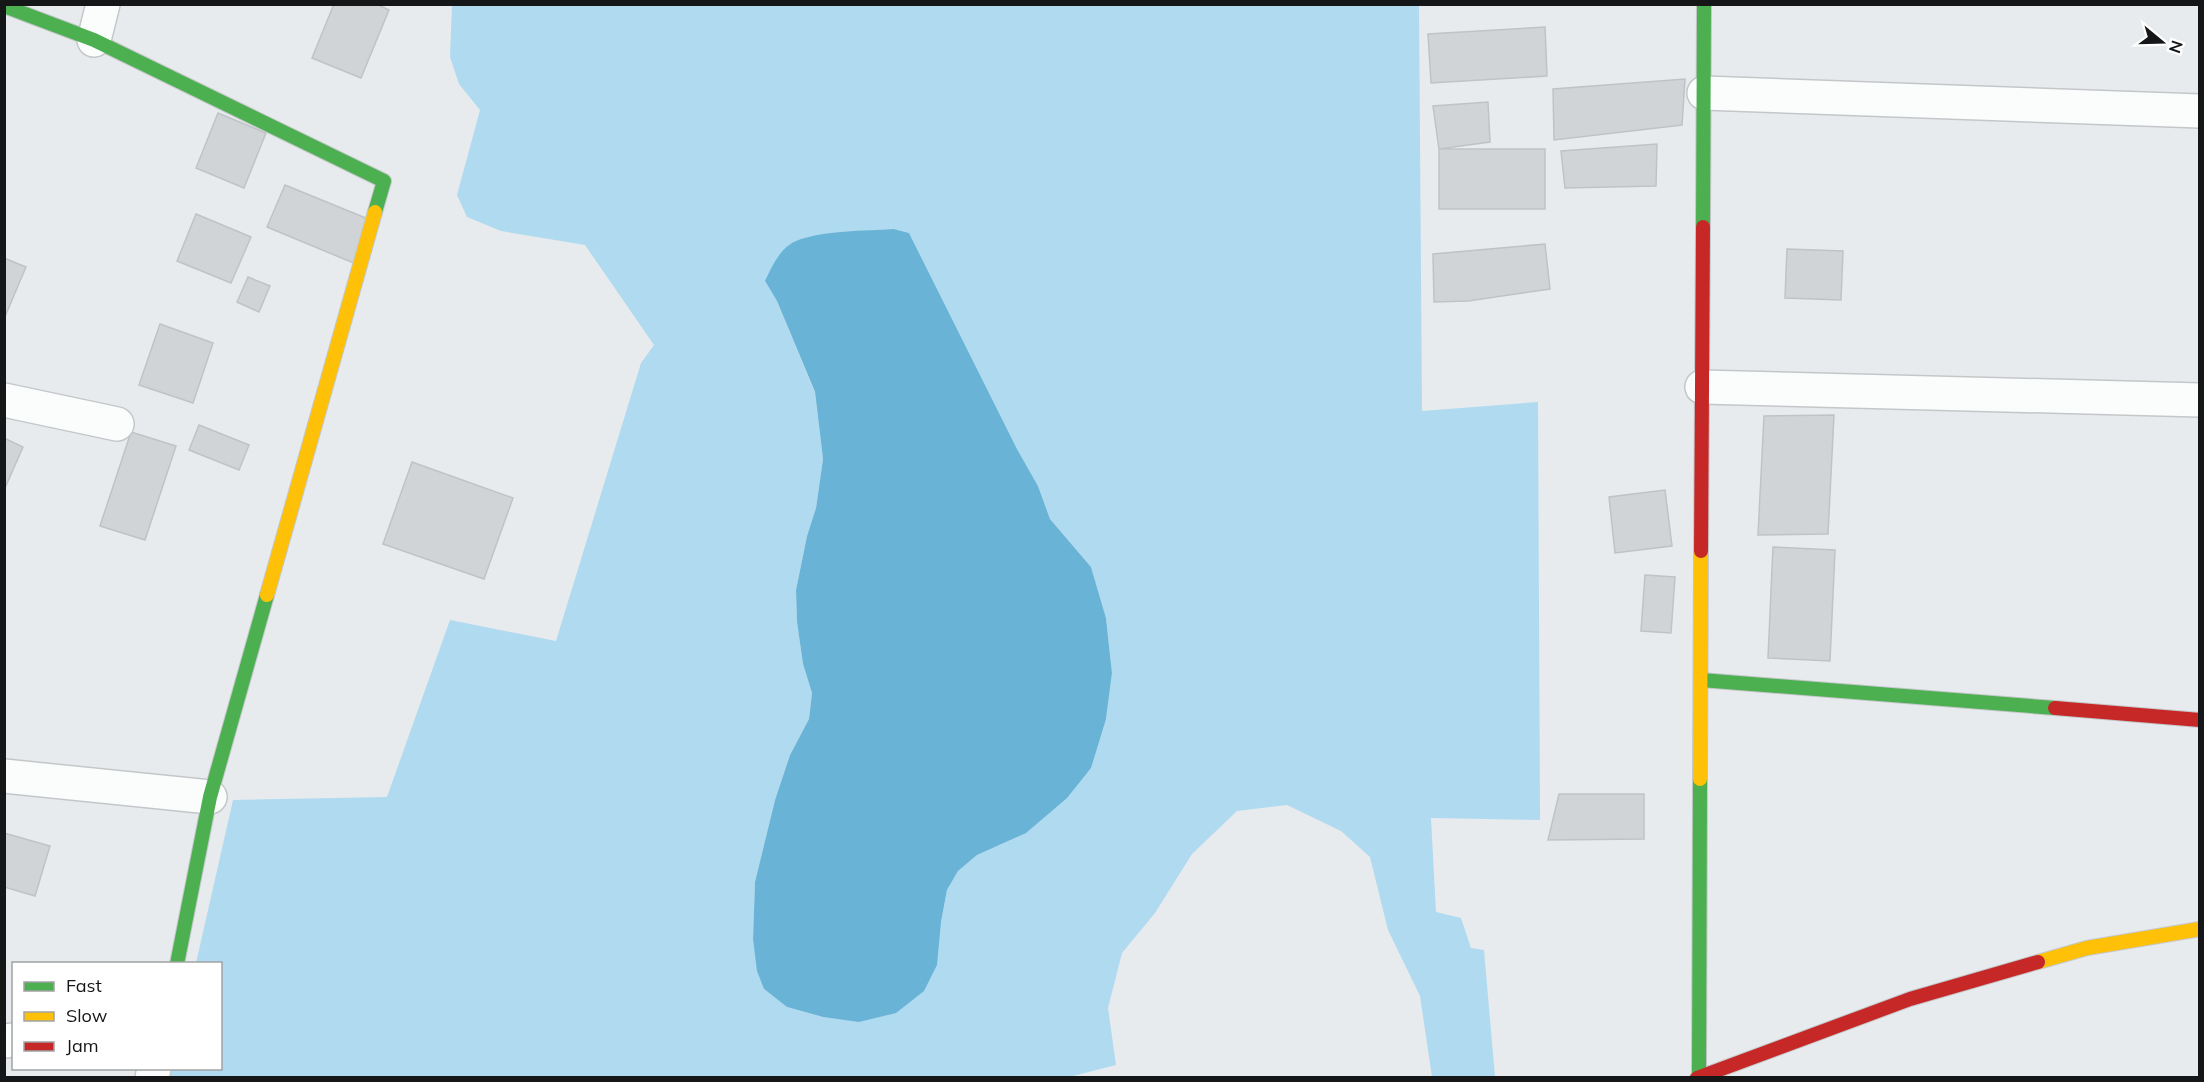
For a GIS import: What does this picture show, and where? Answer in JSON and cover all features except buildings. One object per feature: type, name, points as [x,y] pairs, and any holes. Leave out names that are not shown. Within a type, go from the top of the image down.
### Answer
[{"type":"street","points":[[94,40],[103,4]]},
{"type":"street","points":[[1704,4],[1698,1076],[1932,993],[2087,948],[2199,929]]},
{"type":"street","points":[[4,6],[94,40],[384,181],[210,796],[177,962]]},
{"type":"street","points":[[1704,93],[2199,111]]},
{"type":"street","points":[[1702,387],[2199,400]]},
{"type":"street","points":[[4,400],[117,424]]},
{"type":"street","points":[[1701,680],[2199,720]]},
{"type":"street","points":[[4,776],[210,796]]},
{"type":"shaded area","points":[[452,5],[1419,5],[1422,411],[1538,402],[1540,820],[1431,818],[1436,912],[1461,918],[1471,948],[1484,950],[1495,1077],[1432,1077],[1420,996],[1388,930],[1370,857],[1341,831],[1287,805],[1237,811],[1192,854],[1155,913],[1122,953],[1108,1008],[1116,1065],[1069,1077],[170,1078],[172,1070],[222,1070],[222,962],[196,962],[233,800],[387,797],[450,620],[556,641],[641,363],[654,345],[585,245],[501,231],[467,217],[457,195],[480,110],[459,84],[450,57]],"holes":[[[894,229],[909,233],[1017,449],[1038,486],[1050,519],[1091,567],[1106,618],[1112,673],[1106,719],[1026,832],[977,855],[958,871],[947,890],[941,922],[859,1021],[823,1017],[787,1007],[764,989],[753,939],[755,882],[775,800],[790,755],[809,719],[812,693],[803,664],[797,622],[796,590],[807,536],[816,508],[823,459],[815,393],[777,301],[765,281],[824,235]]]},
{"type":"shaded area","points":[[894,229],[909,233],[1017,449],[1038,486],[1050,519],[1091,567],[1106,618],[1112,673],[1106,719],[1091,768],[1067,798],[1026,833],[977,855],[958,871],[947,890],[937,965],[924,991],[896,1013],[859,1022],[823,1017],[787,1007],[764,989],[757,971],[753,939],[755,882],[775,800],[790,755],[809,719],[812,693],[803,664],[797,622],[796,590],[807,536],[816,508],[823,459],[815,392],[777,301],[765,281],[781,253],[796,241],[831,233]]},
{"type":"traffic: fast","points":[[1703,227],[1704,4]]},
{"type":"traffic: fast","points":[[4,6],[94,40],[384,181],[375,212]]},
{"type":"traffic: fast","points":[[177,962],[210,797],[267,595]]},
{"type":"traffic: fast","points":[[1701,680],[2055,708]]},
{"type":"traffic: fast","points":[[1699,1076],[1700,779]]},
{"type":"traffic: slow","points":[[267,595],[375,212]]},
{"type":"traffic: slow","points":[[1700,779],[1701,551]]},
{"type":"traffic: slow","points":[[2038,962],[2087,948],[2200,929]]},
{"type":"traffic: jam","points":[[1701,551],[1703,227]]},
{"type":"traffic: jam","points":[[2055,708],[2200,720]]},
{"type":"traffic: jam","points":[[1697,1078],[1910,999],[2038,962]]}]
